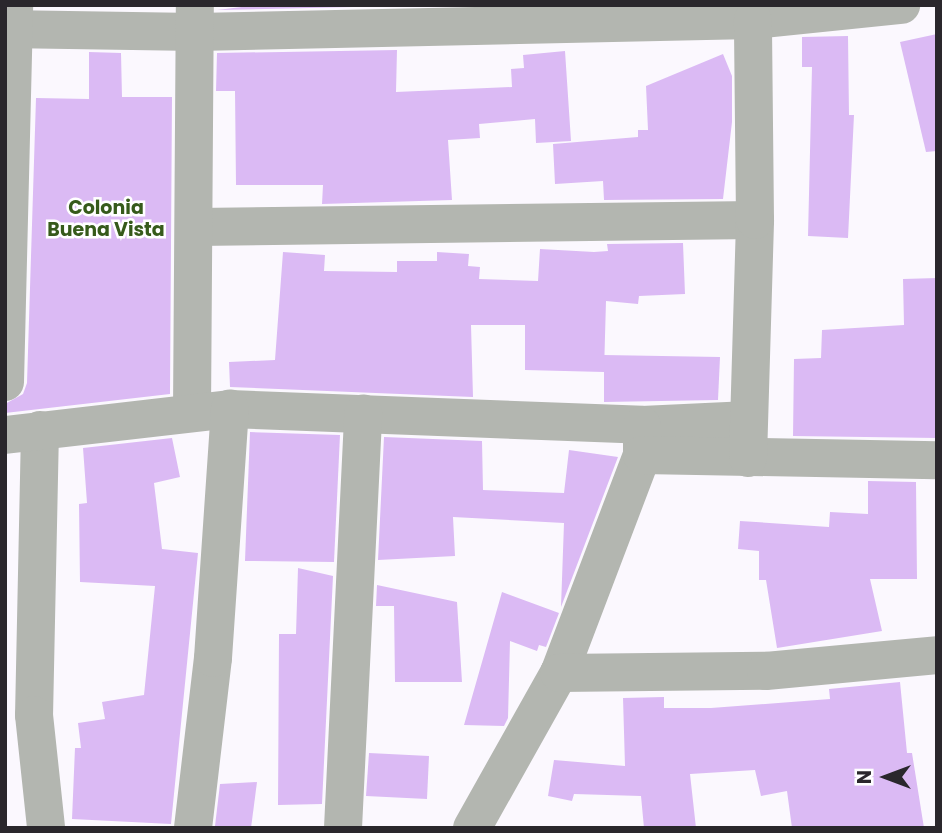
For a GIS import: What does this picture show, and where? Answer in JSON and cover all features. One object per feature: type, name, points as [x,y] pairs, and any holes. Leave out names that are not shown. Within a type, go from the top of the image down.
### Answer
[{"type":"street","points":[[5,382],[11,21],[753,20],[901,5]]},
{"type":"street","points":[[192,412],[197,227],[196,19]]},
{"type":"street","points":[[748,458],[755,220],[753,20]]},
{"type":"street","points":[[197,227],[755,220]]},
{"type":"street","points":[[193,828],[213,658],[230,409]]},
{"type":"street","points":[[46,828],[34,715],[23,432],[230,409],[363,413],[642,440],[748,458],[937,460]]},
{"type":"street","points":[[343,828],[363,413]]},
{"type":"street","points":[[642,440],[749,420]]},
{"type":"street","points":[[472,828],[559,673],[642,440]]},
{"type":"street","points":[[559,673],[766,671],[937,655]]},
{"type":"building","points":[[257,5],[398,5],[398,6],[217,10]]},
{"type":"building","points":[[937,34],[937,151],[926,152],[900,42]]},
{"type":"building","points":[[848,36],[849,115],[854,115],[848,238],[808,236],[812,67],[802,67],[802,37]]},
{"type":"building","points":[[397,50],[396,92],[512,87],[511,69],[524,68],[523,55],[565,51],[571,141],[536,143],[535,119],[479,124],[480,138],[448,140],[452,200],[322,204],[323,185],[236,185],[235,91],[216,91],[217,53]]},
{"type":"building","points":[[89,52],[121,53],[122,97],[172,97],[170,394],[5,413],[5,404],[23,394],[27,383],[36,98],[89,99]]},
{"type":"building","points":[[723,54],[732,76],[732,122],[723,199],[604,200],[603,181],[555,184],[553,144],[638,137],[638,130],[648,130],[646,86]]},
{"type":"building","points":[[683,243],[685,294],[639,296],[638,304],[606,301],[604,372],[525,370],[525,325],[471,325],[473,397],[230,387],[229,362],[275,360],[283,252],[325,255],[324,271],[397,272],[397,261],[437,261],[437,252],[469,254],[468,266],[480,267],[479,279],[538,281],[540,249],[594,252],[608,251],[607,244]]},
{"type":"building","points":[[937,278],[937,438],[793,436],[794,359],[821,358],[822,330],[904,325],[903,279]]},
{"type":"building","points":[[604,355],[720,357],[718,400],[604,402]]},
{"type":"building","points":[[250,432],[340,435],[334,562],[245,561]]},
{"type":"building","points":[[384,437],[482,441],[483,490],[564,493],[569,450],[618,457],[561,607],[564,523],[453,517],[455,556],[378,560]]},
{"type":"building","points":[[172,438],[180,477],[154,483],[162,549],[198,553],[171,824],[72,819],[75,748],[81,748],[78,723],[105,719],[102,702],[144,695],[155,586],[80,582],[79,504],[87,503],[83,448]]},
{"type":"building","points":[[868,481],[916,482],[917,579],[870,579],[882,631],[777,648],[766,580],[759,580],[759,551],[738,549],[740,521],[829,527],[830,512],[868,514]]},
{"type":"building","points":[[298,568],[333,576],[322,804],[278,805],[279,634],[296,634]]},
{"type":"building","points":[[377,585],[457,602],[462,682],[395,682],[394,606],[376,606]]},
{"type":"building","points":[[502,592],[559,613],[546,647],[539,645],[537,651],[510,641],[508,718],[504,726],[464,725]]},
{"type":"building","points":[[900,682],[907,753],[912,753],[924,828],[792,828],[787,791],[761,796],[755,770],[690,774],[696,828],[644,828],[641,796],[574,794],[572,801],[548,796],[554,760],[625,766],[623,698],[664,697],[664,708],[711,708],[830,699],[829,689]]},
{"type":"building","points":[[369,753],[429,756],[427,799],[366,796]]},
{"type":"building","points":[[257,782],[251,828],[215,826],[220,784]]},
{"type":"district","name":"Colonia Buena Vista","points":[[106,219]]}]
